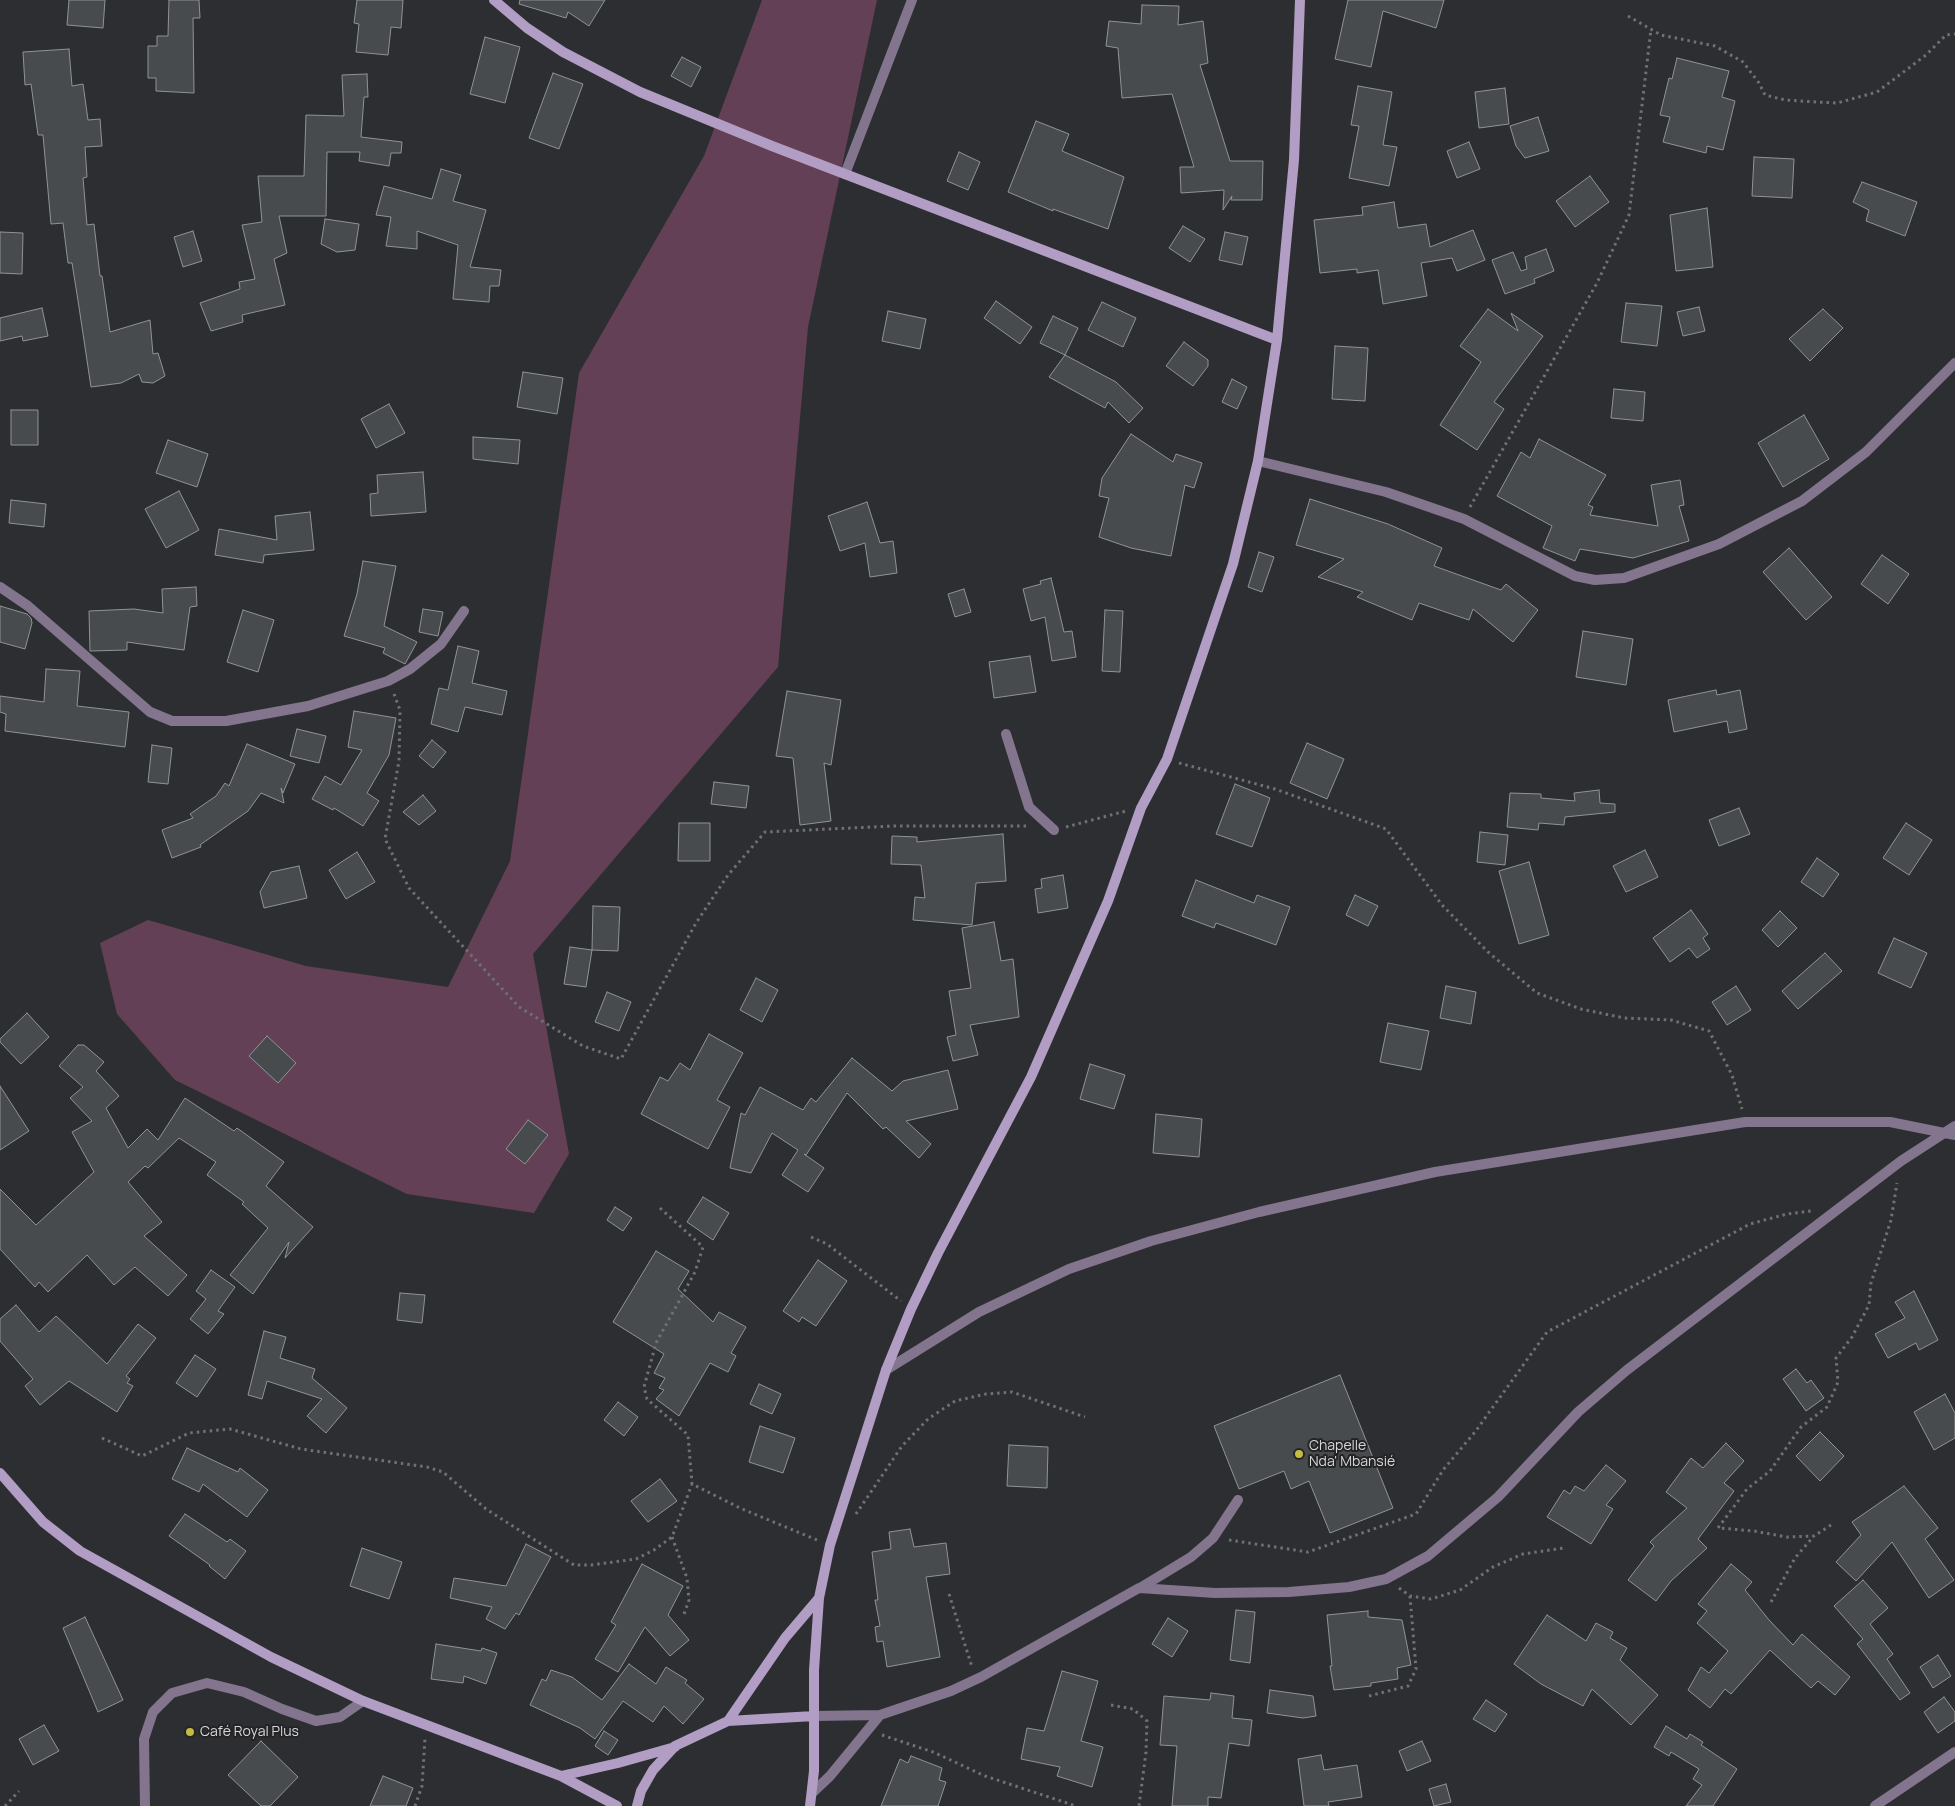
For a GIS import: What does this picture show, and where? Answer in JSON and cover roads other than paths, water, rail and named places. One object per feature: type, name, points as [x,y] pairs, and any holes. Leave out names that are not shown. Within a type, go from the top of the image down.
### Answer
[{"type":"main road","points":[[494,0],[527,28],[596,71],[696,116],[1277,340]]},
{"type":"main road","points":[[810,1806],[820,1598],[830,1545],[886,1370],[911,1309],[1031,1077],[1108,901],[1141,808],[1167,759],[1233,564],[1258,461],[1277,340],[1294,160],[1300,0]]},
{"type":"main road","points":[[0,1473],[43,1522],[80,1551],[271,1657],[363,1701],[562,1776],[617,1806]]},
{"type":"main road","points":[[728,1721],[785,1638],[820,1598]]},
{"type":"main road","points":[[562,1776],[618,1763],[676,1746],[728,1721],[814,1716]]},
{"type":"main road","points":[[637,1806],[641,1791],[653,1770],[676,1746]]},
{"type":"street","points":[[845,174],[912,0]]},
{"type":"street","points":[[1258,461],[1386,492],[1464,519],[1575,576],[1595,580],[1624,578],[1719,544],[1802,501],[1866,452],[1955,363]]},
{"type":"street","points":[[0,587],[28,606],[150,712],[172,721],[226,720],[308,706],[388,680],[410,669],[440,644],[464,611]]},
{"type":"street","points":[[1006,734],[1029,807],[1054,830]]},
{"type":"street","points":[[886,1370],[979,1312],[1069,1269],[1150,1241],[1259,1212],[1435,1172],[1745,1122],[1890,1122],[1955,1135]]},
{"type":"street","points":[[1139,1588],[1216,1593],[1289,1592],[1349,1587],[1386,1578],[1428,1556],[1498,1497],[1578,1412],[1626,1370],[1901,1160],[1955,1126]]},
{"type":"street","points":[[814,1716],[880,1716],[951,1691],[981,1677],[1191,1557],[1213,1538],[1238,1500]]},
{"type":"street","points":[[145,1806],[144,1738],[153,1712],[172,1693],[207,1684],[244,1692],[282,1709],[316,1720],[340,1717],[363,1701]]},
{"type":"street","points":[[812,1793],[830,1776],[880,1716]]},
{"type":"street","points":[[1875,1806],[1955,1752]]},
{"type":"place","name":"Chapelle Nda' Mbansié","points":[[1299,1454]]},
{"type":"place","name":"Café Royal Plus","points":[[190,1732]]}]
